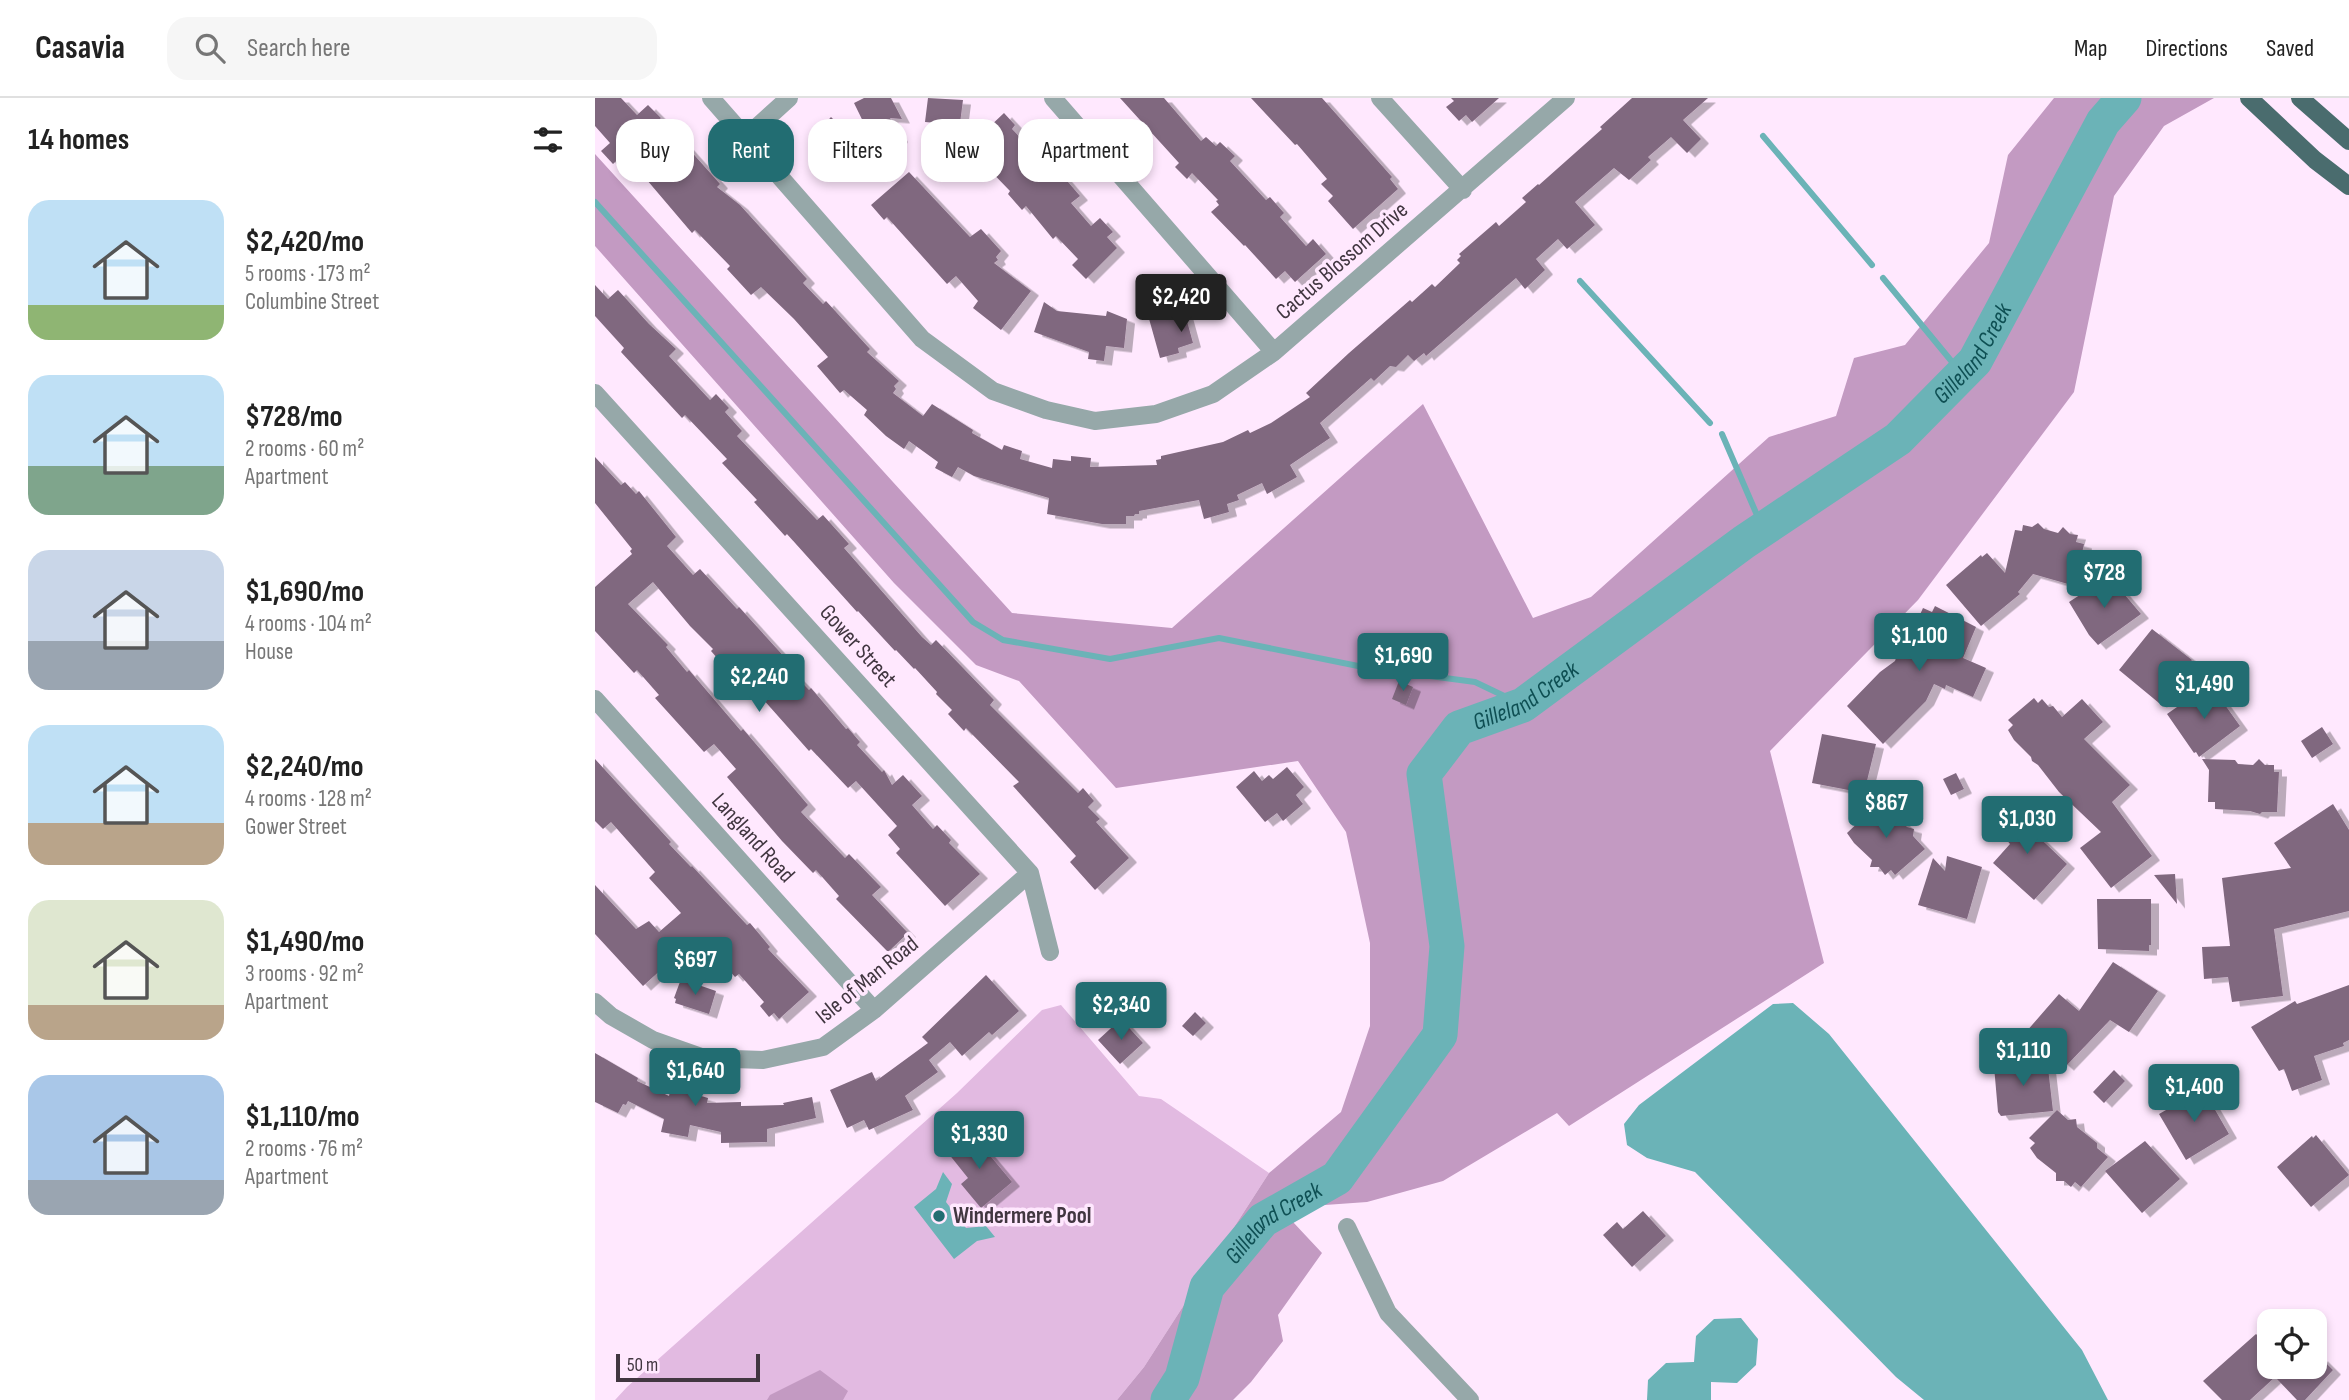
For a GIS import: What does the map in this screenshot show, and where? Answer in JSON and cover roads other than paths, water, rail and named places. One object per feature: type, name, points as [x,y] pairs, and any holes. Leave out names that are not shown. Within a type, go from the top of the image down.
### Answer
[{"type":"main road","points":[[2249,98],[2315,160],[2349,186]]},
{"type":"main road","points":[[2300,98],[2349,141]]},
{"type":"street","name":"Cactus Blossom Drive","points":[[711,98],[730,119]]},
{"type":"street","points":[[766,119],[789,98]]},
{"type":"street","points":[[1053,98],[1274,352]]},
{"type":"street","points":[[1380,98],[1463,190]]},
{"type":"street","name":"Cactus Blossom Drive","points":[[785,182],[922,339],[993,391],[1047,410],[1095,421],[1156,414],[1213,394],[1274,352],[1566,98]]},
{"type":"street","name":"Gower Street","points":[[595,393],[1030,873],[1050,951]]},
{"type":"street","name":"Langland Road","points":[[595,699],[874,1010]]},
{"type":"street","name":"Isle of Man Road","points":[[595,1002],[611,1016],[653,1040],[705,1058],[763,1060],[823,1047],[874,1010],[1030,873]]},
{"type":"street","points":[[1347,1227],[1388,1313],[1470,1400]]},
{"type":"waterway","name":"Gilleland Creek","points":[[1168,1400],[1182,1378],[1207,1287],[1263,1220],[1337,1178],[1440,1035],[1447,946],[1424,774],[1459,728],[1523,705],[1744,542],[1898,439],[1975,361],[2103,122],[2124,98]]},
{"type":"waterway","points":[[1763,136],[1872,265]]},
{"type":"waterway","points":[[595,202],[973,622],[1003,640],[1110,659],[1219,638],[1363,667],[1475,682],[1523,705]]},
{"type":"waterway","points":[[1883,278],[1962,374]]},
{"type":"waterway","points":[[1580,281],[1710,423]]},
{"type":"waterway","points":[[1722,434],[1763,529]]},
{"type":"place","name":"Windermere Pool","points":[[939,1216]]}]
